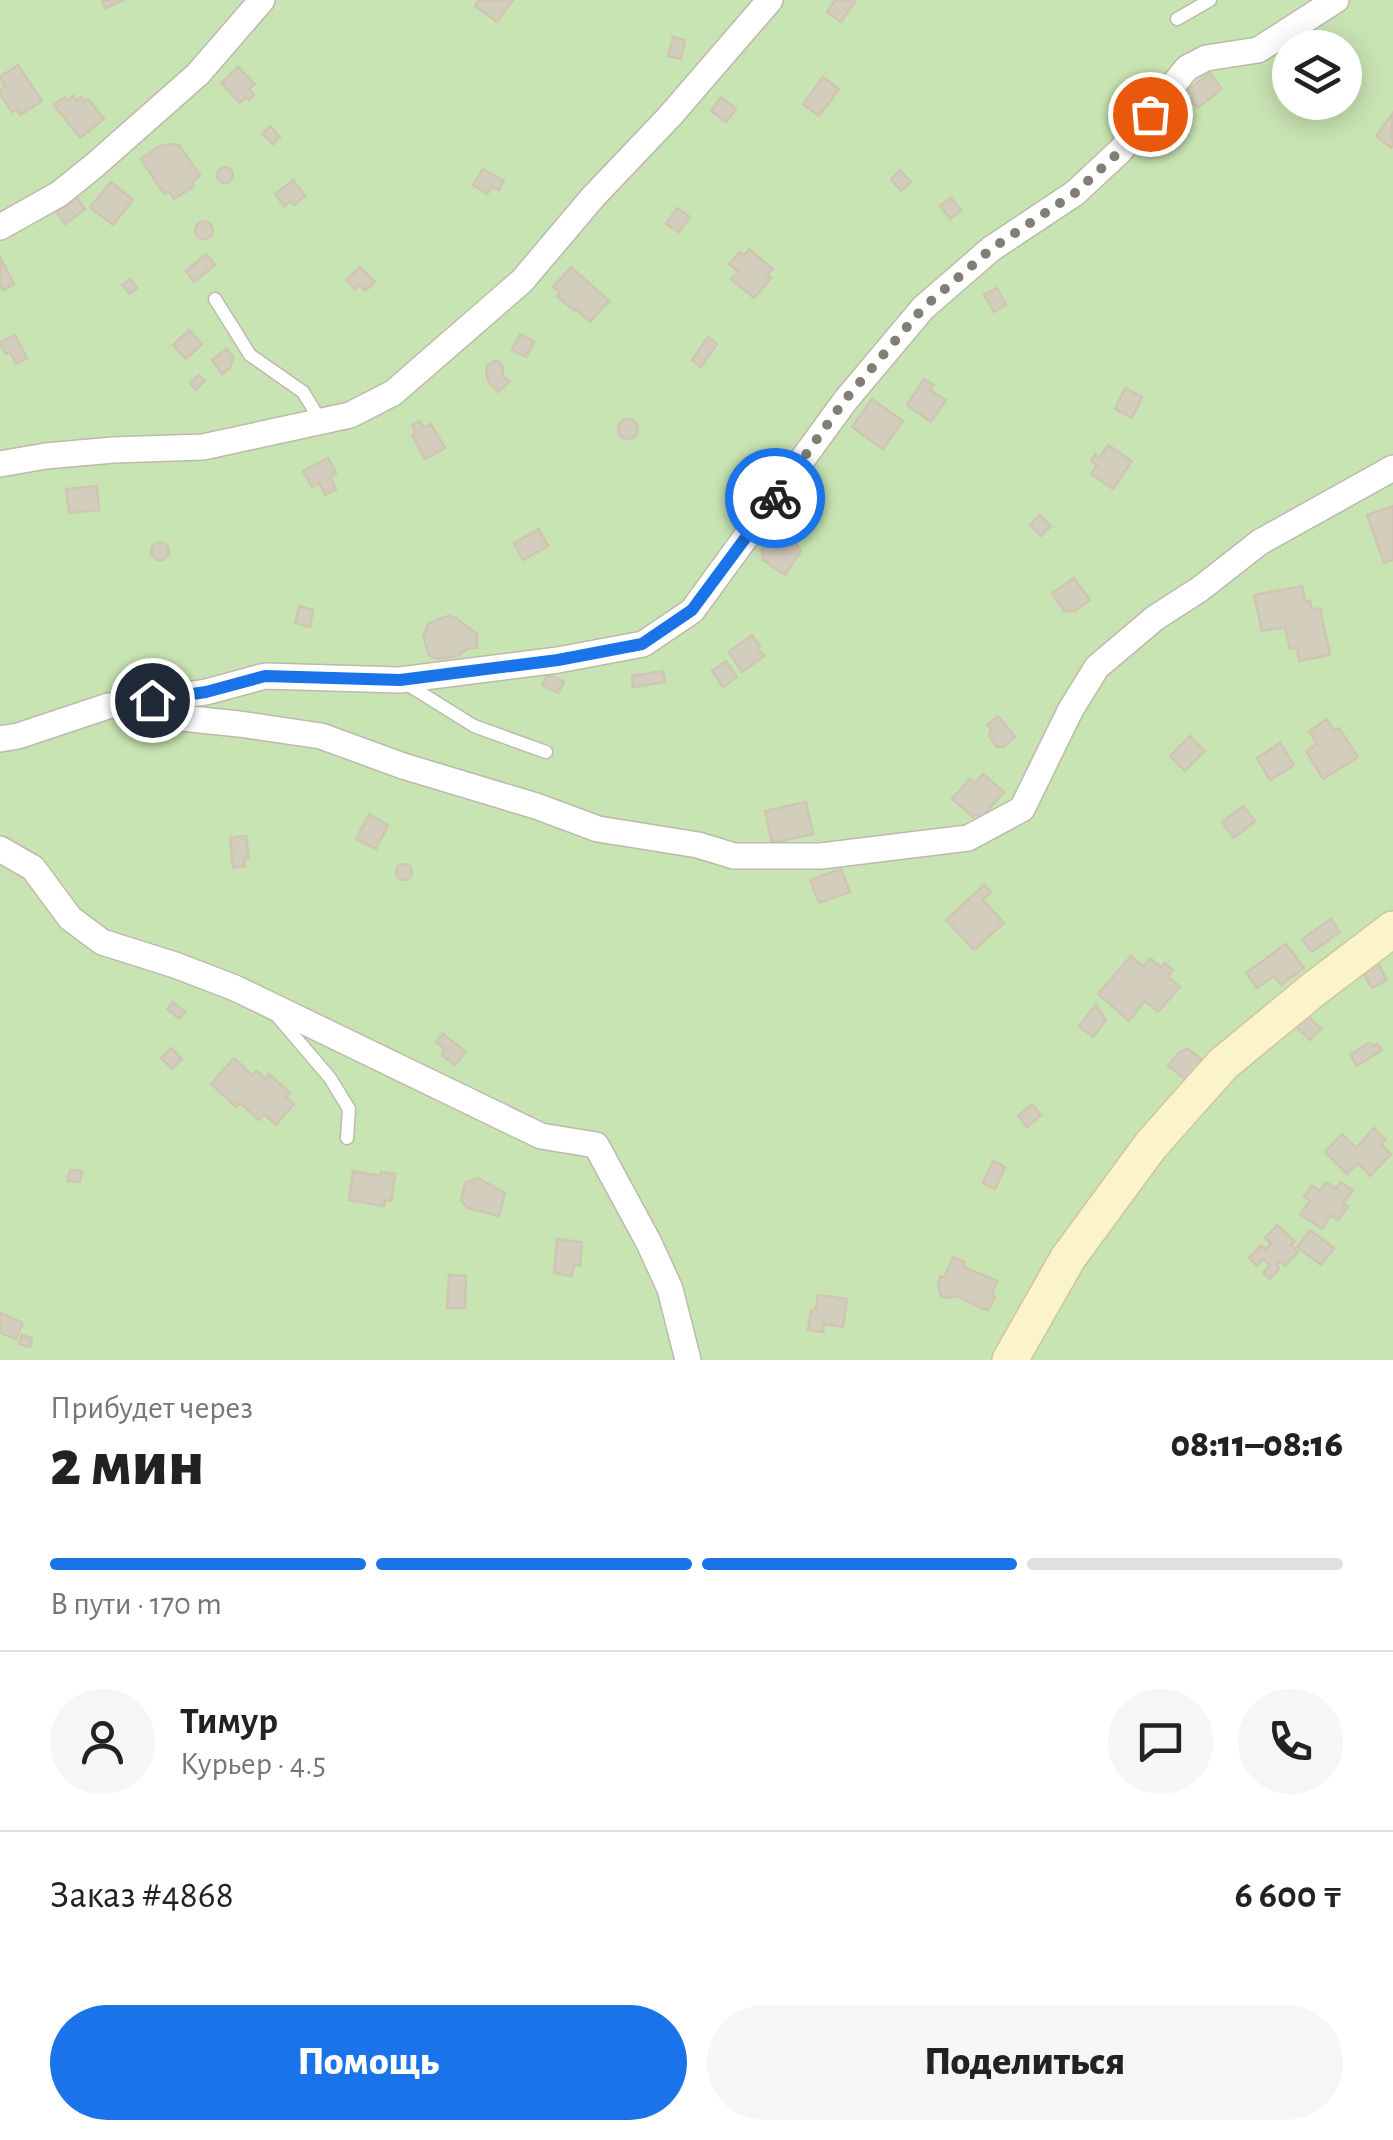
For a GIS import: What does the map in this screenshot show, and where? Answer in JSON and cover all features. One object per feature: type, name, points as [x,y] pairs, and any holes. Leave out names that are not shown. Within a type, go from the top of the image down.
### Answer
[{"type":"street","points":[[0,227],[59,194],[95,165],[198,74],[262,0]]},
{"type":"street","points":[[0,464],[113,450],[203,447],[350,414],[392,393],[522,281],[592,197],[670,116],[770,0]]},
{"type":"street","points":[[0,739],[108,706],[206,692],[265,676],[400,680],[558,660],[642,644],[692,610],[844,401],[923,308],[991,249],[1075,193],[1120,151],[1187,68],[1206,58],[1258,50],[1336,0]]},
{"type":"street","points":[[125,703],[171,718],[320,736],[598,829],[698,845],[734,856],[822,856],[968,838],[1022,809],[1097,666],[1155,618],[1260,542],[1393,468]]},
{"type":"street","points":[[0,849],[33,868],[70,918],[102,942],[236,988],[541,1136],[596,1145],[670,1290],[688,1360]]},
{"type":"street","points":[[1010,1360],[1068,1258],[1150,1145],[1210,1077],[1314,988],[1393,929]]},
{"type":"lane","points":[[1177,19],[1210,0]]},
{"type":"lane","points":[[216,299],[250,355],[303,392],[322,422]]},
{"type":"lane","points":[[400,680],[474,726],[546,752]]},
{"type":"lane","points":[[268,1004],[330,1078],[348,1109],[347,1138]]},
{"type":"green space","points":[[0,0],[1393,0],[1393,1360],[0,1360]]},
{"type":"building","points":[[102,0],[124,0],[105,8]]},
{"type":"building","points":[[479,0],[513,0],[497,22],[475,6]]},
{"type":"building","points":[[835,0],[856,0],[841,22],[827,12]]},
{"type":"building","points":[[673,37],[685,40],[681,59],[668,56]]},
{"type":"building","points":[[18,65],[42,101],[20,115],[16,109],[12,112],[0,94],[5,87],[0,77]]},
{"type":"building","points":[[238,67],[255,84],[249,89],[254,95],[240,103],[221,83]]},
{"type":"building","points":[[1210,73],[1222,89],[1197,108],[1188,90]]},
{"type":"building","points":[[823,77],[839,89],[819,116],[803,104]]},
{"type":"building","points":[[73,96],[76,101],[81,97],[88,99],[104,119],[80,138],[54,105]]},
{"type":"building","points":[[721,97],[736,109],[726,122],[711,111]]},
{"type":"building","points":[[1392,114],[1393,145],[1391,148],[1376,136]]},
{"type":"building","points":[[1167,115],[1178,124],[1162,142],[1152,133]]},
{"type":"building","points":[[270,126],[280,137],[273,144],[262,134]]},
{"type":"building","points":[[179,145],[200,175],[192,183],[194,186],[174,199],[169,191],[164,194],[141,159],[160,146]]},
{"type":"building","points":[[225,167],[233,175],[225,183],[217,175]]},
{"type":"building","points":[[483,169],[504,181],[499,190],[492,186],[487,194],[473,185]]},
{"type":"building","points":[[900,170],[911,182],[901,191],[891,179]]},
{"type":"building","points":[[293,180],[305,196],[294,205],[291,201],[284,206],[275,194]]},
{"type":"building","points":[[111,182],[133,200],[113,225],[90,207]]},
{"type":"building","points":[[76,197],[85,209],[65,224],[56,212]]},
{"type":"building","points":[[951,198],[961,210],[950,219],[940,206]]},
{"type":"building","points":[[677,208],[690,217],[679,232],[666,224]]},
{"type":"building","points":[[204,221],[213,230],[204,239],[195,230]]},
{"type":"building","points":[[749,249],[773,269],[767,275],[771,278],[754,298],[731,279],[738,271],[729,264]]},
{"type":"building","points":[[206,254],[215,265],[194,282],[186,271]]},
{"type":"building","points":[[1,259],[14,284],[3,290],[0,285]]},
{"type":"building","points":[[360,267],[375,282],[365,291],[359,285],[355,289],[346,280]]},
{"type":"building","points":[[571,267],[609,301],[590,322],[557,296],[560,292],[553,287]]},
{"type":"building","points":[[130,279],[137,288],[130,294],[122,285]]},
{"type":"building","points":[[997,288],[1006,305],[994,312],[984,295]]},
{"type":"building","points":[[189,330],[202,344],[186,359],[173,345]]},
{"type":"building","points":[[520,334],[534,342],[526,357],[512,350]]},
{"type":"building","points":[[15,335],[27,358],[16,364],[0,343]]},
{"type":"building","points":[[708,337],[717,344],[701,367],[692,360]]},
{"type":"building","points":[[227,349],[233,357],[230,368],[222,374],[212,360]]},
{"type":"building","points":[[494,361],[503,367],[503,377],[510,381],[498,392],[486,374],[487,366]]},
{"type":"building","points":[[199,375],[205,381],[196,390],[190,383]]},
{"type":"building","points":[[924,379],[934,385],[930,390],[946,400],[931,422],[907,405]]},
{"type":"building","points":[[1125,388],[1142,397],[1132,418],[1115,409]]},
{"type":"building","points":[[872,399],[903,421],[883,449],[852,427]]},
{"type":"building","points":[[628,419],[638,429],[628,439],[618,429]]},
{"type":"building","points":[[420,421],[424,428],[431,424],[445,448],[425,459],[412,435],[416,433],[412,425]]},
{"type":"building","points":[[1108,445],[1132,461],[1113,489],[1091,474],[1097,465],[1091,461],[1095,454],[1100,457]]},
{"type":"building","points":[[328,458],[336,473],[330,477],[336,489],[325,495],[319,483],[312,487],[303,471]]},
{"type":"building","points":[[97,486],[99,510],[69,513],[66,489]]},
{"type":"building","points":[[1393,506],[1393,560],[1384,563],[1367,515]]},
{"type":"building","points":[[1039,515],[1051,526],[1041,536],[1030,525]]},
{"type":"building","points":[[539,529],[548,546],[523,560],[514,543]]},
{"type":"building","points":[[779,533],[791,538],[801,551],[785,575],[763,560],[762,550]]},
{"type":"building","points":[[160,542],[169,551],[160,560],[151,551]]},
{"type":"building","points":[[1074,578],[1090,600],[1074,611],[1064,611],[1052,593]]},
{"type":"building","points":[[1302,586],[1305,602],[1310,601],[1312,610],[1320,608],[1330,655],[1299,661],[1297,648],[1290,649],[1285,627],[1262,631],[1254,595]]},
{"type":"building","points":[[299,606],[313,610],[310,627],[295,623]]},
{"type":"building","points":[[448,616],[477,634],[477,648],[437,659],[429,655],[423,636],[429,623]]},
{"type":"building","points":[[752,635],[764,656],[742,672],[729,652]]},
{"type":"building","points":[[726,661],[737,677],[723,687],[712,671]]},
{"type":"building","points":[[663,671],[665,682],[633,687],[632,676]]},
{"type":"building","points":[[548,674],[564,682],[558,693],[542,685]]},
{"type":"building","points":[[998,716],[1015,737],[1003,747],[997,747],[990,738],[992,731],[987,725]]},
{"type":"building","points":[[1327,719],[1334,731],[1339,728],[1358,757],[1323,779],[1306,751],[1317,744],[1309,731]]},
{"type":"building","points":[[1190,736],[1205,751],[1185,771],[1170,756]]},
{"type":"building","points":[[1280,743],[1294,765],[1270,780],[1257,758]]},
{"type":"building","points":[[983,774],[1004,792],[981,818],[975,814],[973,817],[952,799],[970,779],[975,783]]},
{"type":"building","points":[[806,802],[813,834],[772,843],[765,811]]},
{"type":"building","points":[[1243,806],[1255,821],[1234,838],[1222,822]]},
{"type":"building","points":[[369,814],[388,825],[376,849],[356,839]]},
{"type":"building","points":[[246,836],[249,858],[244,858],[245,866],[233,868],[230,838]]},
{"type":"building","points":[[404,864],[412,872],[404,880],[396,872]]},
{"type":"building","points":[[841,869],[850,892],[819,903],[810,880]]},
{"type":"building","points":[[984,885],[991,892],[983,900],[1004,923],[974,950],[946,920]]},
{"type":"building","points":[[1331,919],[1340,932],[1312,952],[1302,939]]},
{"type":"building","points":[[1286,944],[1304,968],[1281,985],[1274,976],[1257,988],[1246,973]]},
{"type":"building","points":[[1131,956],[1143,967],[1150,958],[1161,967],[1165,963],[1173,970],[1167,976],[1180,987],[1158,1012],[1145,1001],[1129,1021],[1098,994]]},
{"type":"building","points":[[1376,960],[1387,980],[1372,988],[1361,969]]},
{"type":"building","points":[[173,1002],[185,1012],[179,1019],[167,1009]]},
{"type":"building","points":[[1096,1005],[1106,1020],[1093,1037],[1079,1026]]},
{"type":"building","points":[[1305,1013],[1321,1029],[1310,1040],[1294,1025]]},
{"type":"building","points":[[443,1034],[466,1052],[455,1065],[442,1055],[444,1048],[436,1042]]},
{"type":"building","points":[[1369,1043],[1377,1043],[1382,1050],[1357,1066],[1350,1055]]},
{"type":"building","points":[[171,1048],[182,1059],[172,1069],[161,1058]]},
{"type":"building","points":[[1188,1049],[1205,1062],[1189,1082],[1168,1066],[1179,1052]]},
{"type":"building","points":[[234,1058],[253,1076],[257,1071],[265,1079],[269,1074],[290,1093],[286,1097],[294,1104],[276,1125],[264,1114],[259,1120],[240,1103],[236,1107],[211,1084]]},
{"type":"building","points":[[1032,1104],[1041,1115],[1027,1127],[1018,1116]]},
{"type":"building","points":[[1374,1128],[1385,1139],[1381,1144],[1391,1154],[1370,1176],[1358,1163],[1347,1174],[1325,1152],[1342,1134],[1356,1148]]},
{"type":"building","points":[[993,1161],[1005,1167],[995,1189],[983,1183]]},
{"type":"building","points":[[70,1170],[82,1171],[80,1182],[68,1181]]},
{"type":"building","points":[[353,1171],[380,1176],[381,1172],[395,1174],[391,1201],[385,1200],[384,1206],[349,1200]]},
{"type":"building","points":[[478,1178],[505,1193],[499,1216],[468,1208],[461,1201],[465,1183]]},
{"type":"building","points":[[1326,1182],[1336,1189],[1341,1182],[1353,1190],[1343,1203],[1348,1207],[1338,1220],[1331,1215],[1322,1229],[1300,1214],[1310,1201],[1304,1196],[1312,1185],[1319,1191]]},
{"type":"building","points":[[1277,1225],[1295,1241],[1291,1245],[1298,1252],[1285,1266],[1280,1261],[1279,1269],[1270,1279],[1263,1273],[1270,1265],[1263,1259],[1257,1266],[1249,1258],[1261,1245],[1266,1249],[1271,1244],[1265,1238]]},
{"type":"building","points":[[1310,1230],[1334,1248],[1321,1265],[1297,1247]]},
{"type":"building","points":[[557,1239],[582,1242],[580,1266],[574,1265],[572,1276],[554,1273]]},
{"type":"building","points":[[953,1257],[965,1262],[964,1267],[997,1281],[988,1310],[957,1296],[941,1296],[940,1276],[944,1278]]},
{"type":"building","points":[[449,1275],[466,1276],[465,1308],[447,1308]]},
{"type":"building","points":[[818,1295],[847,1299],[843,1327],[824,1324],[823,1332],[808,1330]]},
{"type":"building","points":[[0,1313],[23,1323],[16,1339],[0,1333]]},
{"type":"building","points":[[22,1335],[32,1338],[30,1347],[19,1344]]},
{"type":"way so far","points":[[775,498],[844,401],[923,308],[991,249],[1075,193],[1120,151],[1150,114]]},
{"type":"route","points":[[152,700],[206,692],[265,676],[400,680],[558,660],[642,644],[692,610],[775,498]]}]
